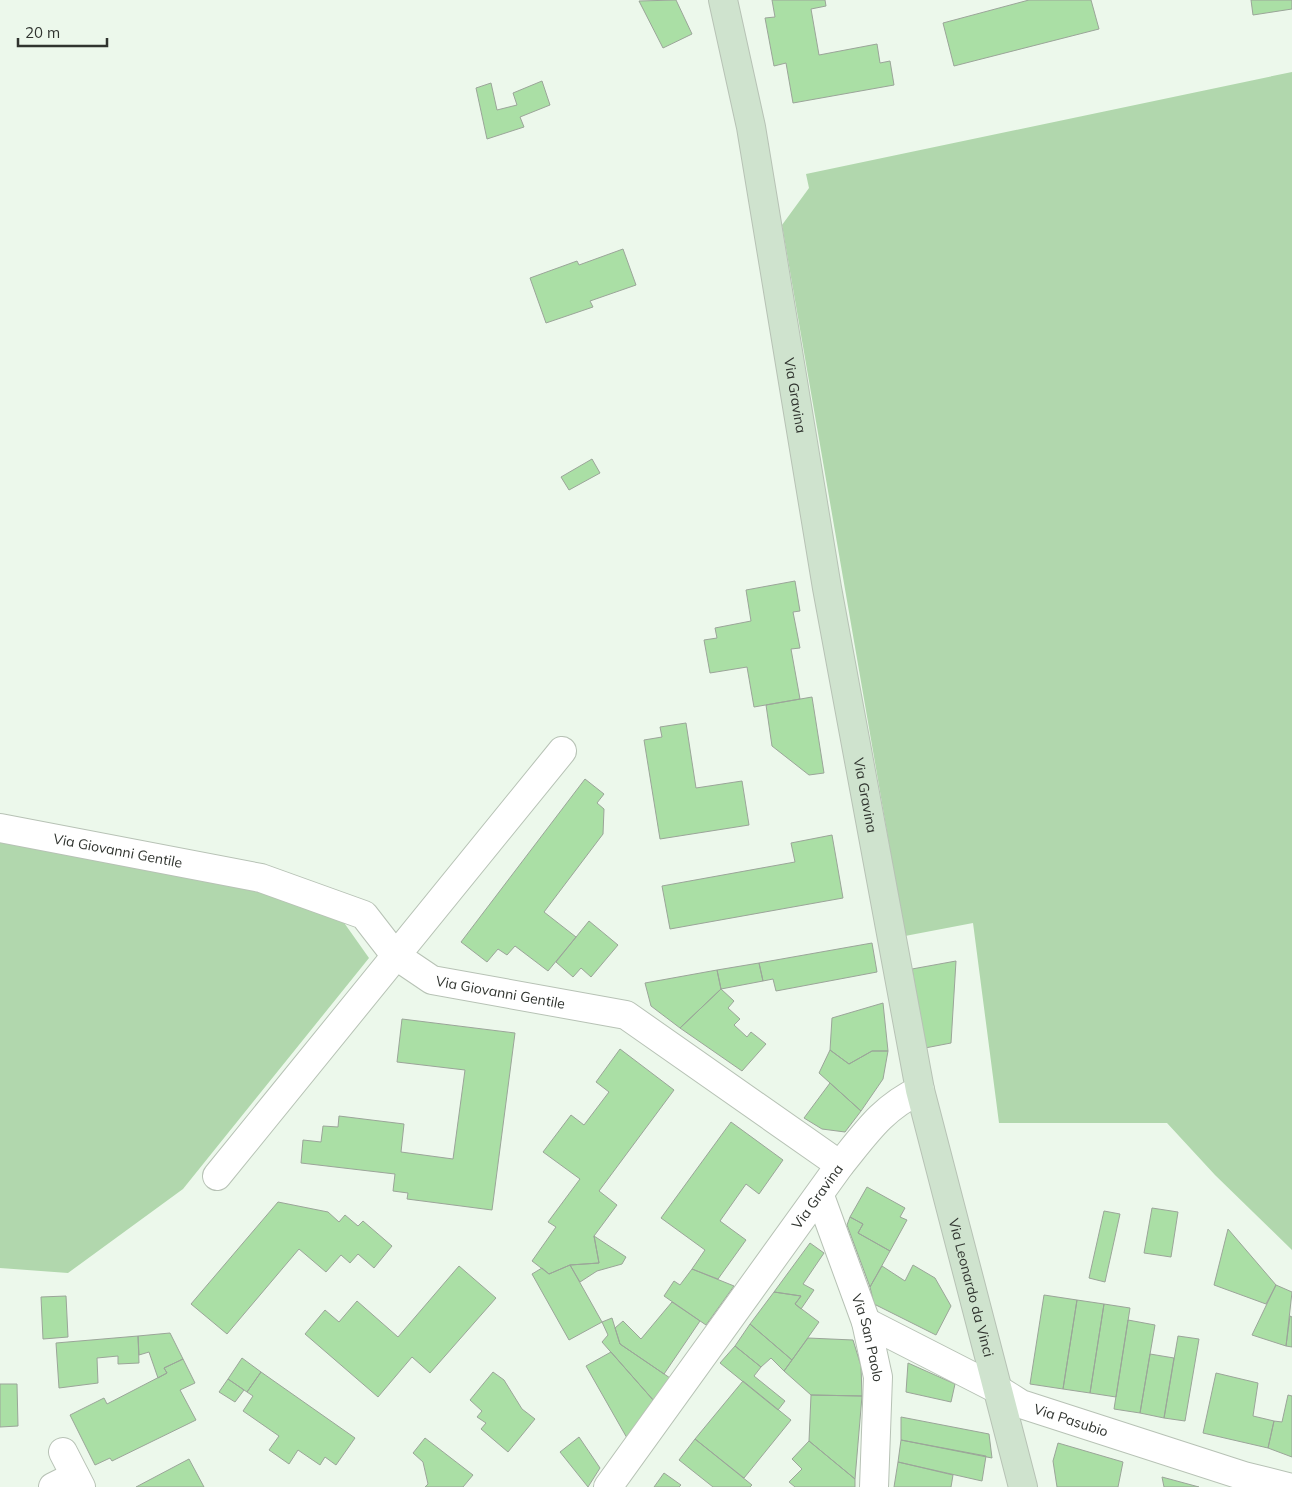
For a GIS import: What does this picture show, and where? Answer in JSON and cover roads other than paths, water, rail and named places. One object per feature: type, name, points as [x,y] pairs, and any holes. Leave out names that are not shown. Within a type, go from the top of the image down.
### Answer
[{"type":"street","name":"Via Gravina","points":[[608,1487],[840,1166],[879,1117],[899,1100],[920,1090],[827,588],[751,127],[723,0]]},
{"type":"street","points":[[217,1176],[394,955],[562,751]]},
{"type":"street","name":"Via Giovanni Gentile","points":[[0,828],[261,878],[364,915],[394,955],[432,980],[626,1015],[840,1166]]},
{"type":"street","name":"Via Leonardo da Vinci","points":[[920,1090],[1023,1487]]},
{"type":"street","name":"Via San Paolo","points":[[820,1196],[866,1322],[878,1377],[874,1487]]},
{"type":"street","name":"Via Pasubio","points":[[866,1322],[997,1388],[1022,1404],[1245,1481],[1288,1487]]},
{"type":"street","points":[[63,1452],[70,1483]]}]
